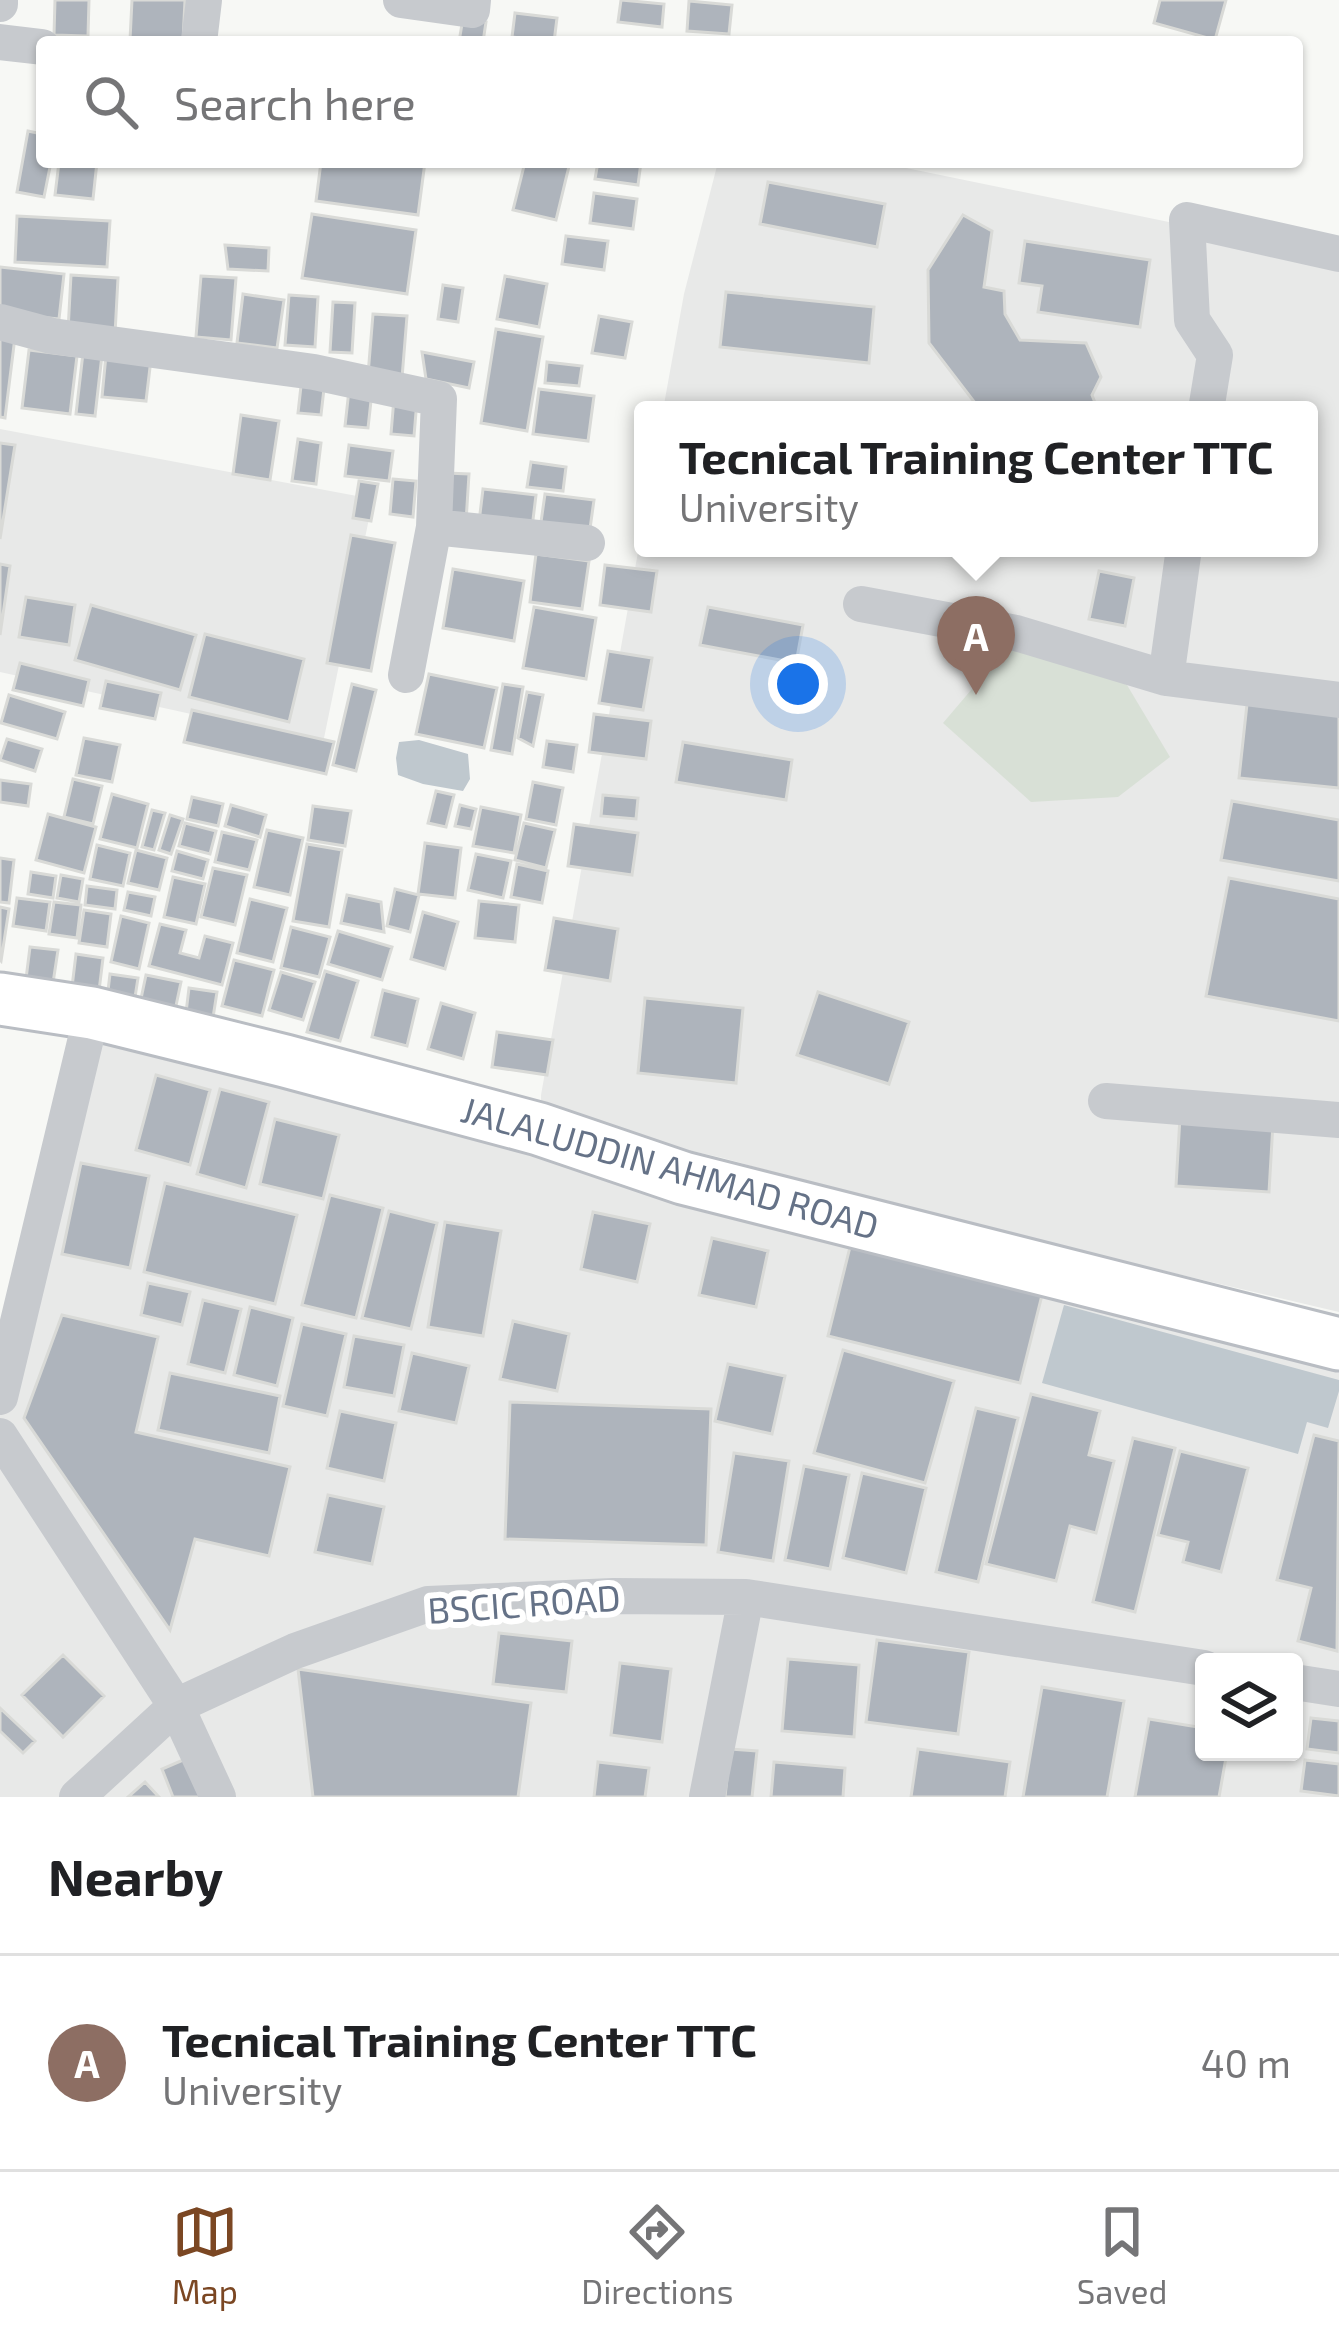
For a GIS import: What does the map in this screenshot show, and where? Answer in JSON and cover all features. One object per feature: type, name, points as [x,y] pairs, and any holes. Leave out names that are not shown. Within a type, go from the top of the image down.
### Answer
[{"type":"street","points":[[200,36],[204,0]]},
{"type":"street","points":[[400,0],[472,10],[473,0]]},
{"type":"street","points":[[0,42],[36,46]]},
{"type":"street","points":[[1208,401],[1215,356],[1192,320],[1187,220],[1339,254]]},
{"type":"street","points":[[0,322],[52,336],[314,371],[439,399],[434,527],[406,675]]},
{"type":"street","points":[[434,527],[587,543]]},
{"type":"street","points":[[1166,678],[1183,557]]},
{"type":"street","points":[[861,604],[1016,633],[1166,678],[1339,700]]},
{"type":"street","name":"JALALUDDIN AHMAD ROAD","points":[[0,999],[92,1013],[538,1129],[682,1178],[1339,1344]]},
{"type":"street","points":[[0,1397],[92,1013]]},
{"type":"street","points":[[1106,1101],[1339,1120]]},
{"type":"street","points":[[0,1436],[176,1706],[218,1797]]},
{"type":"street","name":"BSCIC ROAD","points":[[77,1797],[176,1706],[296,1651],[428,1604],[613,1596],[746,1597],[1195,1667]]},
{"type":"street","points":[[707,1797],[746,1597]]},
{"type":"street","points":[[1303,1683],[1339,1689]]},
{"type":"shaded area","points":[[716,168],[906,168],[1339,257],[1339,1312],[935,1217],[723,1158],[541,1117],[541,1095],[637,557],[1318,557],[1318,401],[665,401],[684,294]]},
{"type":"shaded area","points":[[0,429],[373,499],[323,743],[0,672]]},
{"type":"shaded area","points":[[1006,649],[1069,659],[1127,685],[1170,757],[1118,797],[1031,802],[943,723]]},
{"type":"shaded area","points":[[419,740],[468,754],[470,779],[463,791],[398,775],[399,742]]},
{"type":"shaded area","points":[[83,1008],[1339,1341],[1339,1797],[0,1797],[0,1352]]},
{"type":"shaded area","points":[[1064,1305],[1339,1380],[1328,1428],[1307,1422],[1298,1454],[1042,1383]]},
{"type":"building","points":[[55,0],[89,0],[88,36],[54,35]]},
{"type":"building","points":[[132,0],[185,0],[183,36],[130,36]]},
{"type":"building","points":[[621,0],[664,4],[662,27],[618,22]]},
{"type":"building","points":[[1160,0],[1226,0],[1216,36],[1154,23]]},
{"type":"building","points":[[689,1],[732,5],[729,34],[687,31]]},
{"type":"building","points":[[515,13],[557,18],[555,36],[512,36]]},
{"type":"building","points":[[463,18],[486,22],[484,36],[460,36]]},
{"type":"building","points":[[28,131],[36,133],[36,168],[50,168],[44,197],[17,192]]},
{"type":"building","points":[[58,168],[96,168],[93,199],[55,195]]},
{"type":"building","points":[[320,168],[424,168],[418,215],[316,201]]},
{"type":"building","points":[[524,168],[569,168],[556,220],[513,210]]},
{"type":"building","points":[[597,168],[640,168],[638,185],[595,179]]},
{"type":"building","points":[[768,182],[885,204],[877,247],[760,224]]},
{"type":"building","points":[[594,193],[637,199],[633,229],[590,223]]},
{"type":"building","points":[[312,214],[416,230],[407,294],[302,278]]},
{"type":"building","points":[[963,215],[992,231],[984,287],[1004,291],[1005,314],[1020,340],[1086,343],[1101,377],[1092,395],[1094,401],[973,401],[929,343],[928,270]]},
{"type":"building","points":[[17,216],[110,221],[107,267],[15,262]]},
{"type":"building","points":[[566,236],[608,241],[604,270],[562,264]]},
{"type":"building","points":[[1025,241],[1150,260],[1140,327],[1038,312],[1042,286],[1019,283]]},
{"type":"building","points":[[225,245],[269,248],[268,271],[228,269]]},
{"type":"building","points":[[0,267],[64,274],[59,319],[0,313]]},
{"type":"building","points":[[71,275],[118,278],[115,334],[68,331]]},
{"type":"building","points":[[201,276],[236,278],[231,340],[196,337]]},
{"type":"building","points":[[505,276],[547,284],[539,327],[497,319]]},
{"type":"building","points":[[443,285],[463,288],[458,322],[438,319]]},
{"type":"building","points":[[726,292],[874,307],[869,363],[720,347]]},
{"type":"building","points":[[243,294],[284,300],[277,348],[237,343]]},
{"type":"building","points":[[289,295],[318,297],[315,347],[285,345]]},
{"type":"building","points":[[333,302],[355,303],[352,353],[330,352]]},
{"type":"building","points":[[373,314],[407,316],[402,378],[368,375]]},
{"type":"building","points":[[599,316],[632,322],[625,358],[592,353]]},
{"type":"building","points":[[496,329],[543,337],[527,431],[481,423]]},
{"type":"building","points":[[0,335],[15,337],[5,418],[0,417]]},
{"type":"building","points":[[29,350],[77,356],[70,414],[22,408]]},
{"type":"building","points":[[422,352],[474,362],[469,388],[426,379]]},
{"type":"building","points":[[83,353],[102,355],[95,416],[76,414]]},
{"type":"building","points":[[106,355],[151,359],[146,401],[102,397]]},
{"type":"building","points":[[547,362],[582,366],[579,386],[545,383]]},
{"type":"building","points":[[302,377],[325,380],[321,415],[298,413]]},
{"type":"building","points":[[539,389],[594,396],[588,441],[533,434]]},
{"type":"building","points":[[349,390],[372,392],[368,428],[345,426]]},
{"type":"building","points":[[394,398],[417,400],[414,436],[391,434]]},
{"type":"building","points":[[241,415],[279,421],[270,480],[233,474]]},
{"type":"building","points":[[298,439],[321,443],[316,484],[292,481]]},
{"type":"building","points":[[0,443],[15,445],[0,539]]},
{"type":"building","points":[[349,445],[393,451],[389,481],[345,476]]},
{"type":"building","points":[[531,462],[566,467],[563,491],[527,487]]},
{"type":"building","points":[[446,473],[469,474],[466,522],[442,521]]},
{"type":"building","points":[[393,479],[416,481],[413,517],[390,514]]},
{"type":"building","points":[[359,481],[378,484],[371,521],[353,518]]},
{"type":"building","points":[[483,489],[536,495],[532,528],[479,522]]},
{"type":"building","points":[[545,494],[594,500],[588,543],[539,536]]},
{"type":"building","points":[[351,535],[395,543],[371,671],[327,663]]},
{"type":"building","points":[[536,554],[589,561],[582,609],[530,602]]},
{"type":"building","points":[[0,564],[10,566],[0,635]]},
{"type":"building","points":[[605,565],[657,571],[651,612],[600,605]]},
{"type":"building","points":[[453,569],[524,581],[514,641],[443,628]]},
{"type":"building","points":[[1099,571],[1134,578],[1125,626],[1089,619]]},
{"type":"building","points":[[26,597],[75,605],[69,645],[19,637]]},
{"type":"building","points":[[91,605],[196,635],[180,690],[75,660]]},
{"type":"building","points":[[534,607],[596,618],[586,679],[523,668]]},
{"type":"building","points":[[708,607],[803,625],[796,663],[700,645]]},
{"type":"building","points":[[205,634],[304,659],[289,722],[189,697]]},
{"type":"building","points":[[608,651],[652,658],[643,710],[599,703]]},
{"type":"building","points":[[20,663],[89,680],[83,706],[13,690]]},
{"type":"building","points":[[429,674],[497,688],[484,748],[416,734]]},
{"type":"building","points":[[106,681],[161,693],[155,719],[100,708]]},
{"type":"building","points":[[352,684],[376,690],[356,771],[333,765]]},
{"type":"building","points":[[503,684],[523,687],[512,754],[491,750]]},
{"type":"building","points":[[527,692],[543,695],[533,746],[518,738]]},
{"type":"building","points":[[9,695],[65,712],[57,739],[1,723]]},
{"type":"building","points":[[1247,704],[1339,713],[1339,788],[1239,778]]},
{"type":"building","points":[[192,710],[334,742],[326,774],[184,742]]},
{"type":"building","points":[[594,714],[651,721],[646,759],[589,752]]},
{"type":"building","points":[[84,738],[120,745],[112,782],[76,775]]},
{"type":"building","points":[[7,739],[42,749],[35,771],[0,760]]},
{"type":"building","points":[[547,741],[577,745],[573,772],[543,767]]},
{"type":"building","points":[[683,742],[792,760],[786,800],[676,782]]},
{"type":"building","points":[[73,779],[102,786],[93,824],[64,817]]},
{"type":"building","points":[[0,780],[31,784],[28,806],[0,802]]},
{"type":"building","points":[[533,782],[563,788],[556,825],[526,819]]},
{"type":"building","points":[[436,791],[454,795],[446,827],[428,823]]},
{"type":"building","points":[[112,794],[148,804],[137,848],[100,839]]},
{"type":"building","points":[[603,795],[638,798],[636,819],[601,816]]},
{"type":"building","points":[[192,797],[223,804],[218,826],[187,819]]},
{"type":"building","points":[[1232,801],[1339,820],[1339,881],[1221,860]]},
{"type":"building","points":[[231,805],[266,815],[260,837],[225,826]]},
{"type":"building","points":[[460,805],[476,809],[471,829],[455,826]]},
{"type":"building","points":[[313,806],[351,811],[345,846],[308,840]]},
{"type":"building","points":[[481,807],[521,815],[514,853],[473,846]]},
{"type":"building","points":[[152,810],[165,813],[154,850],[142,847]]},
{"type":"building","points":[[48,814],[96,827],[84,873],[36,860]]},
{"type":"building","points":[[170,815],[183,819],[171,854],[159,850]]},
{"type":"building","points":[[185,823],[216,831],[210,854],[179,846]]},
{"type":"building","points":[[524,823],[555,830],[546,868],[515,860]]},
{"type":"building","points":[[574,824],[638,833],[632,875],[568,866]]},
{"type":"building","points":[[267,830],[303,838],[290,895],[254,887]]},
{"type":"building","points":[[222,832],[257,840],[249,870],[215,862]]},
{"type":"building","points":[[425,843],[461,848],[455,898],[418,894]]},
{"type":"building","points":[[307,844],[342,850],[329,927],[293,921]]},
{"type":"building","points":[[97,845],[130,853],[123,886],[90,879]]},
{"type":"building","points":[[136,850],[167,858],[159,890],[128,883]]},
{"type":"building","points":[[177,851],[208,860],[203,879],[172,871]]},
{"type":"building","points":[[476,854],[511,861],[503,898],[468,890]]},
{"type":"building","points":[[0,858],[14,860],[9,903],[0,902]]},
{"type":"building","points":[[517,864],[548,871],[542,903],[511,897]]},
{"type":"building","points":[[213,868],[247,875],[235,925],[201,917]]},
{"type":"building","points":[[31,872],[56,876],[53,898],[28,894]]},
{"type":"building","points":[[61,875],[83,879],[79,902],[57,898]]},
{"type":"building","points":[[173,877],[205,884],[196,924],[164,917]]},
{"type":"building","points":[[1229,878],[1339,899],[1339,1021],[1206,996]]},
{"type":"building","points":[[87,886],[117,890],[115,909],[85,905]]},
{"type":"building","points":[[395,889],[419,895],[410,932],[387,926]]},
{"type":"building","points":[[128,892],[155,897],[151,916],[124,910]]},
{"type":"building","points":[[347,895],[381,902],[384,932],[341,923]]},
{"type":"building","points":[[17,898],[50,902],[46,931],[13,926]]},
{"type":"building","points":[[250,899],[287,908],[273,962],[237,953]]},
{"type":"building","points":[[479,901],[519,905],[515,942],[475,938]]},
{"type":"building","points":[[54,902],[81,905],[77,938],[49,934]]},
{"type":"building","points":[[0,907],[9,909],[1,961],[0,960]]},
{"type":"building","points":[[84,910],[111,914],[107,947],[79,943]]},
{"type":"building","points":[[423,912],[458,922],[445,969],[411,959]]},
{"type":"building","points":[[121,916],[149,923],[139,969],[111,962]]},
{"type":"building","points":[[554,918],[618,929],[610,981],[545,970]]},
{"type":"building","points":[[160,924],[186,930],[180,953],[199,958],[205,936],[233,943],[222,985],[149,966]]},
{"type":"building","points":[[291,927],[330,937],[319,977],[281,968]]},
{"type":"building","points":[[338,931],[392,947],[382,980],[328,964]]},
{"type":"building","points":[[30,947],[58,950],[53,983],[26,979]]},
{"type":"building","points":[[76,954],[103,958],[99,991],[72,987]]},
{"type":"building","points":[[234,960],[274,970],[262,1016],[222,1006]]},
{"type":"building","points":[[325,971],[358,981],[340,1041],[307,1032]]},
{"type":"building","points":[[281,972],[315,982],[303,1020],[269,1010]]},
{"type":"building","points":[[110,974],[138,978],[133,1010],[106,1007]]},
{"type":"building","points":[[146,975],[181,982],[173,1020],[138,1013]]},
{"type":"building","points":[[189,988],[217,992],[212,1024],[185,1021]]},
{"type":"building","points":[[383,990],[418,999],[407,1046],[372,1037]]},
{"type":"building","points":[[818,992],[909,1022],[889,1084],[797,1055]]},
{"type":"building","points":[[645,998],[743,1008],[736,1083],[638,1073]]},
{"type":"building","points":[[441,1003],[475,1013],[463,1059],[428,1049]]},
{"type":"building","points":[[497,1032],[553,1040],[547,1075],[492,1067]]},
{"type":"building","points":[[156,1075],[210,1090],[190,1165],[136,1150]]},
{"type":"building","points":[[220,1089],[269,1102],[246,1188],[197,1174]]},
{"type":"building","points":[[1180,1117],[1273,1123],[1269,1192],[1176,1186]]},
{"type":"building","points":[[275,1119],[339,1135],[323,1199],[260,1184]]},
{"type":"building","points":[[81,1163],[149,1176],[130,1268],[62,1254]]},
{"type":"building","points":[[165,1183],[297,1215],[275,1304],[144,1272]]},
{"type":"building","points":[[330,1195],[383,1208],[356,1318],[302,1305]]},
{"type":"building","points":[[389,1211],[437,1223],[411,1329],[362,1318]]},
{"type":"building","points":[[593,1212],[650,1224],[637,1282],[581,1269]]},
{"type":"building","points":[[445,1222],[501,1231],[483,1336],[428,1327]]},
{"type":"building","points":[[712,1238],[768,1251],[756,1307],[699,1295]]},
{"type":"building","points":[[850,1247],[1042,1295],[1020,1383],[828,1336]]},
{"type":"building","points":[[148,1283],[190,1292],[182,1325],[141,1315]]},
{"type":"building","points":[[203,1300],[241,1309],[225,1373],[188,1364]]},
{"type":"building","points":[[250,1307],[293,1318],[277,1386],[234,1375]]},
{"type":"building","points":[[62,1315],[158,1337],[136,1432],[290,1467],[269,1556],[195,1539],[170,1630],[24,1418]]},
{"type":"building","points":[[513,1321],[569,1334],[557,1391],[500,1379]]},
{"type":"building","points":[[302,1324],[346,1334],[327,1416],[283,1406]]},
{"type":"building","points":[[354,1336],[404,1345],[394,1396],[344,1387]]},
{"type":"building","points":[[843,1350],[954,1381],[925,1483],[814,1453]]},
{"type":"building","points":[[412,1353],[469,1366],[456,1423],[399,1411]]},
{"type":"building","points":[[728,1364],[785,1376],[772,1434],[715,1421]]},
{"type":"building","points":[[170,1373],[280,1396],[269,1453],[158,1430]]},
{"type":"building","points":[[1031,1394],[1100,1411],[1089,1455],[1114,1461],[1096,1533],[1070,1526],[1056,1581],[986,1564]]},
{"type":"building","points":[[510,1402],[711,1409],[706,1545],[505,1539]]},
{"type":"building","points":[[976,1408],[1018,1418],[978,1582],[936,1572]]},
{"type":"building","points":[[340,1411],[396,1423],[384,1481],[327,1468]]},
{"type":"building","points":[[1314,1435],[1339,1441],[1337,1651],[1298,1641],[1311,1588],[1277,1580]]},
{"type":"building","points":[[1133,1438],[1175,1448],[1135,1612],[1093,1602]]},
{"type":"building","points":[[1180,1451],[1248,1468],[1221,1572],[1183,1562],[1188,1542],[1158,1535]]},
{"type":"building","points":[[734,1453],[789,1461],[773,1561],[718,1552]]},
{"type":"building","points":[[804,1466],[849,1475],[830,1569],[785,1560]]},
{"type":"building","points":[[862,1473],[926,1488],[906,1573],[843,1558]]},
{"type":"building","points":[[328,1495],[384,1507],[372,1564],[315,1552]]},
{"type":"building","points":[[499,1633],[572,1641],[566,1692],[493,1684]]},
{"type":"building","points":[[877,1640],[969,1652],[958,1734],[866,1722]]},
{"type":"building","points":[[63,1655],[104,1696],[63,1737],[22,1695]]},
{"type":"building","points":[[788,1659],[859,1665],[854,1737],[782,1731]]},
{"type":"building","points":[[620,1663],[671,1669],[662,1742],[611,1735]]},
{"type":"building","points":[[298,1669],[531,1703],[518,1797],[313,1797]]},
{"type":"building","points":[[1042,1687],[1124,1701],[1107,1797],[1023,1797]]},
{"type":"building","points":[[0,1708],[35,1741],[23,1753],[0,1731]]},
{"type":"building","points":[[1311,1718],[1339,1721],[1339,1753],[1307,1749]]},
{"type":"building","points":[[1149,1719],[1195,1727],[1195,1761],[1225,1761],[1219,1797],[1135,1797]]},
{"type":"building","points":[[730,1749],[757,1751],[752,1797],[725,1797]]},
{"type":"building","points":[[918,1749],[1010,1762],[1005,1797],[911,1797]]},
{"type":"building","points":[[190,1757],[206,1797],[173,1797],[162,1769]]},
{"type":"building","points":[[1305,1760],[1339,1764],[1339,1796],[1301,1791]]},
{"type":"building","points":[[598,1762],[649,1768],[645,1797],[594,1797]]},
{"type":"building","points":[[774,1762],[845,1768],[843,1797],[771,1797]]},
{"type":"building","points":[[145,1782],[159,1797],[128,1797]]},
{"type":"place","name":"Tecnical Training Center TTC","points":[[976,695]]}]
